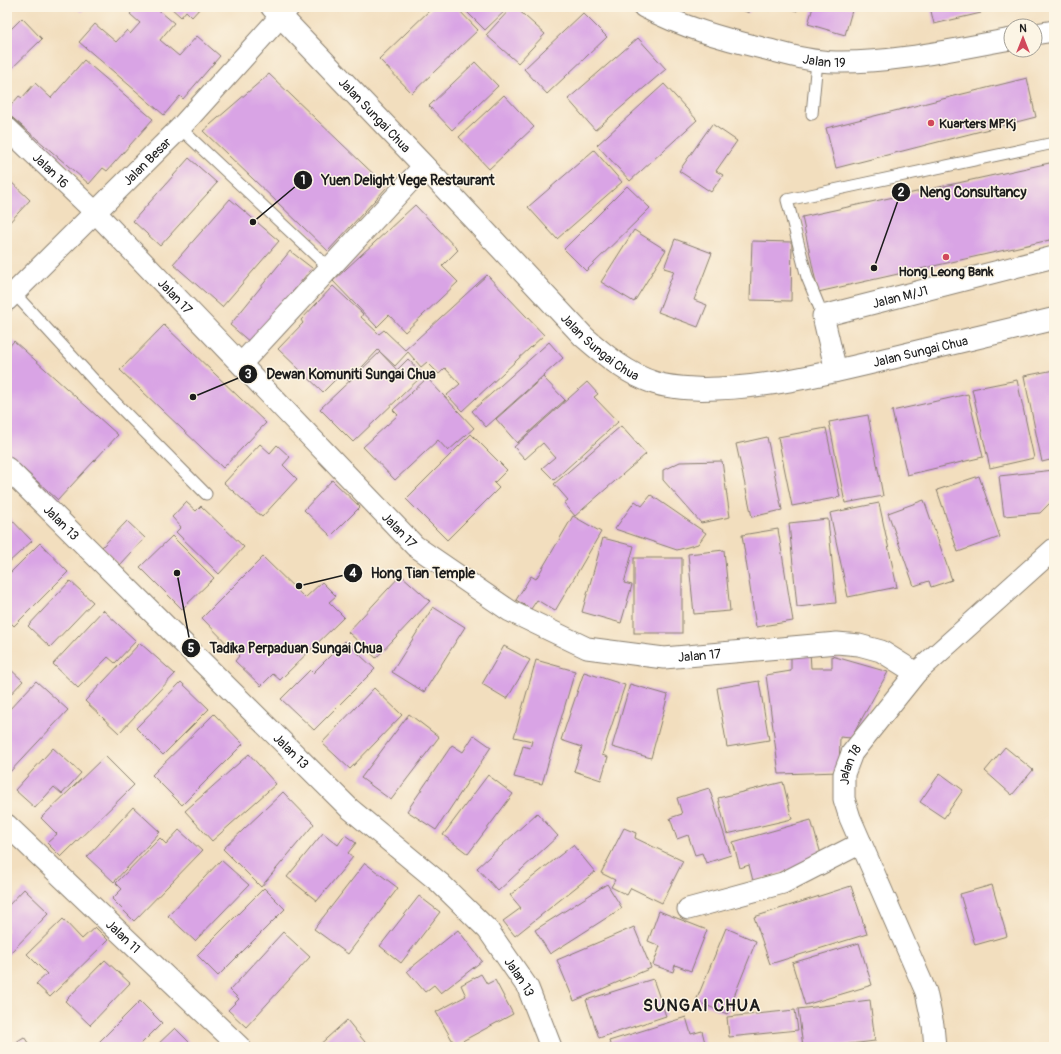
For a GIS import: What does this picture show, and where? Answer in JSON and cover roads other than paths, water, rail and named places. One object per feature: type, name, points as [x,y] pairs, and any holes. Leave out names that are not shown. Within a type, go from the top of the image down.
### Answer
[{"type":"main road","name":"Jalan Sungai Chua","points":[[281,10],[584,337],[611,360],[635,375],[656,383],[681,388],[719,389],[752,386],[836,371],[1054,319]]},
{"type":"street","name":"Jalan 19","points":[[644,7],[672,21],[699,31],[817,61],[855,61],[897,58],[941,52],[1003,40]]},
{"type":"street","name":"Jalan Besar","points":[[10,297],[180,128],[281,10]]},
{"type":"street","points":[[1043,33],[1054,31]]},
{"type":"street","name":"Jalan 16","points":[[7,128],[95,212]]},
{"type":"street","points":[[241,364],[424,166]]},
{"type":"street","name":"Jalan 17","points":[[95,212],[415,546],[510,611],[587,648],[664,658],[837,643],[859,645],[881,651],[916,673]]},
{"type":"street","name":"Jalan M/J1","points":[[823,316],[1054,257]]},
{"type":"street","points":[[823,316],[836,371]]},
{"type":"street","name":"Jalan 13","points":[[7,468],[349,808],[440,883],[488,930],[528,988],[551,1047]]},
{"type":"street","name":"Jalan 18","points":[[935,1047],[933,1025],[926,992],[850,818],[844,799],[844,774],[852,753],[916,673],[1054,549]]},
{"type":"street","name":"Jalan 11","points":[[7,825],[240,1047]]},
{"type":"street","points":[[688,909],[783,883],[861,843]]},
{"type":"lane","points":[[812,114],[817,61]]},
{"type":"lane","points":[[180,128],[329,268]]},
{"type":"lane","points":[[823,316],[807,276],[787,200],[1054,143]]},
{"type":"lane","points":[[10,297],[206,494]]},
{"type":"place","name":"Kuarters MPKj","points":[[931,123]]},
{"type":"place","name":"Yuen Delight Vege Restaurant","points":[[253,222]]},
{"type":"place","name":"Hong Leong Bank","points":[[946,257]]},
{"type":"place","name":"Neng Consultancy","points":[[874,268]]},
{"type":"place","name":"Dewan Komuniti Sungai Chua","points":[[193,397]]},
{"type":"place","name":"Tadika Perpaduan Sungai Chua","points":[[177,573]]},
{"type":"place","name":"Hong Tian Temple","points":[[299,586]]},
{"type":"district","name":"SUNGAI CHUA","points":[[702,1005]]}]
